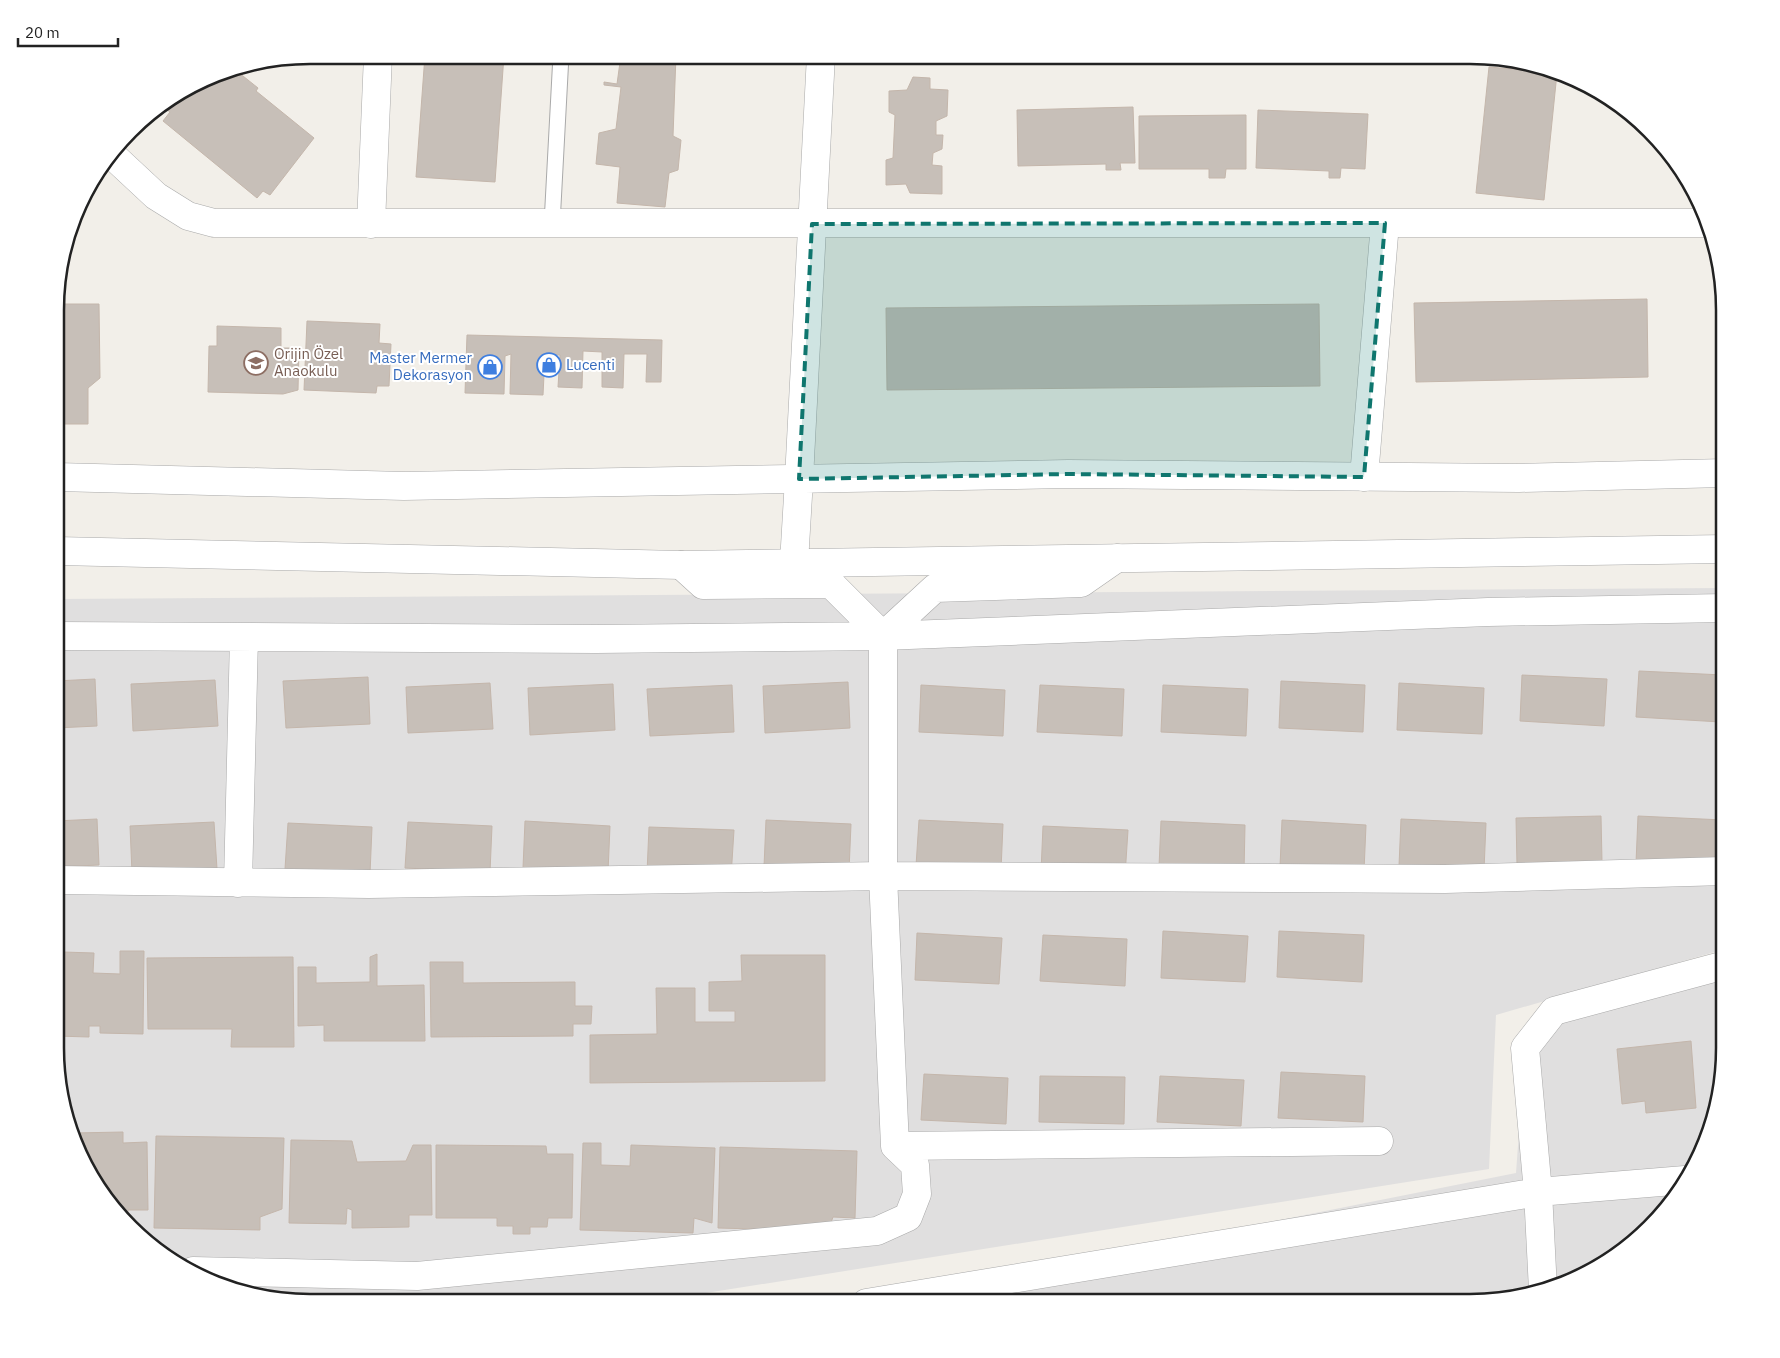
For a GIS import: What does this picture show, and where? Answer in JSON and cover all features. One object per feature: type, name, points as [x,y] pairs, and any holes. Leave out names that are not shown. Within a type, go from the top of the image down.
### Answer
[{"type":"street","points":[[371,224],[378,64]]},
{"type":"street","points":[[794,563],[821,64]]},
{"type":"street","points":[[116,159],[156,196],[188,216],[214,223],[1700,223]]},
{"type":"street","points":[[1364,477],[1385,223]]},
{"type":"street","points":[[64,477],[404,486],[1068,474],[1519,478],[1716,473]]},
{"type":"street","points":[[64,551],[681,565],[1716,549]]},
{"type":"street","points":[[883,636],[935,588],[1081,583],[1117,558]]},
{"type":"street","points":[[206,1271],[418,1276],[877,1231],[908,1217],[917,1194],[915,1165],[895,1146],[884,876],[883,636],[831,584],[703,585],[681,565]]},
{"type":"street","points":[[64,636],[606,639],[883,636],[1488,612],[1716,608]]},
{"type":"street","points":[[238,883],[244,637]]},
{"type":"street","points":[[64,880],[369,884],[884,876],[1445,879],[1716,871]]},
{"type":"street","points":[[1543,1283],[1538,1192],[1525,1048],[1554,1011],[1716,967]]},
{"type":"street","points":[[895,1146],[1379,1141]]},
{"type":"street","points":[[920,1294],[1538,1192],[1678,1181]]},
{"type":"lane","points":[[552,224],[561,64]]},
{"type":"highlighted area","points":[[1385,223],[1364,477],[1068,474],[799,479],[812,224]]},
{"type":"shaded area","points":[[1716,588],[1716,952],[1496,1015],[1489,1169],[700,1294],[294,1294],[262,1290],[216,1276],[201,1269],[173,1253],[136,1222],[105,1185],[82,1142],[72,1112],[64,1064],[64,599]]},
{"type":"shaded area","points":[[1716,967],[1716,1064],[1712,1096],[1698,1142],[1691,1157],[1675,1185],[1644,1222],[1607,1253],[1564,1276],[1518,1290],[1486,1294],[909,1294],[1516,1173],[1525,1048],[1554,1011]]},
{"type":"building","points":[[424,64],[503,64],[495,182],[416,177]]},
{"type":"building","points":[[620,64],[676,64],[673,136],[681,140],[678,170],[669,173],[665,207],[617,203],[620,167],[596,164],[599,133],[616,129],[621,87],[604,85],[604,82],[617,84]]},
{"type":"building","points":[[1489,67],[1528,70],[1556,79],[1544,200],[1476,193]]},
{"type":"building","points":[[240,74],[258,88],[256,91],[314,138],[270,195],[263,191],[257,198],[163,121],[170,112],[167,110],[201,89]]},
{"type":"building","points":[[913,77],[930,78],[930,89],[948,90],[947,116],[936,121],[936,135],[943,135],[942,149],[933,153],[932,165],[942,166],[942,194],[910,193],[906,184],[886,185],[886,160],[893,158],[895,115],[889,112],[889,91],[907,90]]},
{"type":"building","points":[[1133,107],[1135,163],[1120,163],[1121,170],[1106,170],[1106,164],[1018,166],[1017,110]]},
{"type":"building","points":[[1258,110],[1368,114],[1365,169],[1341,168],[1340,178],[1329,178],[1329,171],[1256,168]]},
{"type":"building","points":[[1246,115],[1246,169],[1226,169],[1225,178],[1209,178],[1209,169],[1139,169],[1139,116]]},
{"type":"building","points":[[1647,299],[1648,377],[1416,382],[1414,303]]},
{"type":"building","points":[[64,304],[99,304],[100,378],[88,388],[88,424],[64,424]]},
{"type":"building","points":[[1319,304],[1320,386],[887,390],[886,308]]},
{"type":"building","points":[[307,321],[380,324],[379,343],[391,344],[389,386],[377,386],[376,393],[304,390]]},
{"type":"building","points":[[217,326],[281,328],[281,348],[299,348],[298,390],[283,394],[208,392],[209,346],[217,346]]},
{"type":"building","points":[[467,335],[662,340],[661,382],[646,382],[647,354],[624,354],[623,388],[602,387],[602,352],[583,351],[582,388],[558,387],[560,355],[545,355],[543,395],[510,394],[511,354],[505,356],[504,394],[465,393]]},
{"type":"building","points":[[1639,671],[1716,675],[1716,722],[1636,717]]},
{"type":"building","points":[[1522,675],[1607,679],[1604,726],[1520,721]]},
{"type":"building","points":[[368,677],[370,724],[286,728],[283,681]]},
{"type":"building","points":[[95,679],[97,726],[64,728],[64,681]]},
{"type":"building","points":[[215,680],[218,726],[133,731],[131,684]]},
{"type":"building","points":[[1281,681],[1365,685],[1363,732],[1279,728]]},
{"type":"building","points":[[848,682],[850,728],[765,733],[763,686]]},
{"type":"building","points":[[490,683],[493,729],[408,733],[406,687]]},
{"type":"building","points":[[1399,683],[1484,688],[1482,734],[1397,730]]},
{"type":"building","points":[[613,684],[615,730],[530,735],[528,688]]},
{"type":"building","points":[[732,685],[734,732],[650,736],[647,689]]},
{"type":"building","points":[[921,685],[1005,690],[1003,736],[919,732]]},
{"type":"building","points":[[1040,685],[1124,689],[1122,736],[1037,732]]},
{"type":"building","points":[[1163,685],[1248,689],[1246,736],[1161,732]]},
{"type":"building","points":[[1601,816],[1602,862],[1517,865],[1516,818]]},
{"type":"building","points":[[1638,816],[1716,820],[1716,867],[1636,863]]},
{"type":"building","points":[[97,819],[99,865],[64,867],[64,821]]},
{"type":"building","points":[[1401,819],[1486,823],[1484,870],[1399,866]]},
{"type":"building","points":[[766,820],[851,824],[849,871],[764,867]]},
{"type":"building","points":[[919,820],[1003,824],[1001,870],[916,866]]},
{"type":"building","points":[[1282,820],[1366,825],[1364,871],[1280,867]]},
{"type":"building","points":[[525,821],[610,826],[608,872],[523,868]]},
{"type":"building","points":[[1161,821],[1245,825],[1244,872],[1159,867]]},
{"type":"building","points":[[214,822],[217,869],[132,873],[130,826]]},
{"type":"building","points":[[408,822],[492,826],[490,872],[405,868]]},
{"type":"building","points":[[288,823],[372,827],[370,874],[285,869]]},
{"type":"building","points":[[1043,826],[1128,830],[1125,876],[1041,872]]},
{"type":"building","points":[[649,827],[734,830],[731,877],[647,873]]},
{"type":"building","points":[[1163,931],[1248,936],[1245,982],[1161,978]]},
{"type":"building","points":[[1279,931],[1364,935],[1362,982],[1277,977]]},
{"type":"building","points":[[917,933],[1002,938],[999,984],[915,980]]},
{"type":"building","points":[[1043,935],[1127,939],[1125,986],[1040,981]]},
{"type":"building","points":[[120,951],[144,951],[143,1034],[100,1033],[100,1026],[89,1026],[89,1037],[64,1036],[64,952],[94,953],[93,973],[120,974]]},
{"type":"building","points":[[377,954],[377,986],[424,985],[425,1041],[324,1041],[324,1025],[298,1026],[298,967],[316,967],[316,983],[370,982],[370,957]]},
{"type":"building","points":[[741,955],[825,955],[825,1081],[590,1083],[590,1035],[657,1034],[656,988],[695,988],[695,1022],[735,1022],[735,1011],[709,1011],[709,982],[742,981]]},
{"type":"building","points":[[293,957],[294,1047],[231,1047],[232,1029],[148,1029],[147,958]]},
{"type":"building","points":[[430,962],[463,962],[463,983],[575,982],[575,1006],[592,1006],[591,1024],[573,1024],[573,1036],[431,1037]]},
{"type":"building","points":[[1691,1041],[1696,1108],[1646,1113],[1645,1101],[1622,1104],[1617,1049]]},
{"type":"building","points":[[1281,1072],[1365,1076],[1363,1122],[1278,1118]]},
{"type":"building","points":[[924,1074],[1008,1078],[1006,1124],[921,1120]]},
{"type":"building","points":[[1040,1076],[1125,1077],[1124,1124],[1039,1122]]},
{"type":"building","points":[[1160,1076],[1244,1080],[1241,1126],[1157,1122]]},
{"type":"building","points":[[123,1132],[123,1143],[147,1142],[148,1210],[128,1210],[128,1213],[125,1210],[105,1185],[89,1157],[79,1133]]},
{"type":"building","points":[[156,1136],[284,1138],[282,1209],[260,1217],[260,1230],[154,1228]]},
{"type":"building","points":[[291,1140],[352,1141],[357,1162],[406,1161],[413,1145],[431,1145],[432,1215],[409,1215],[409,1227],[352,1228],[352,1210],[347,1208],[346,1224],[289,1223]]},
{"type":"building","points":[[583,1143],[601,1143],[601,1165],[630,1166],[631,1145],[715,1148],[712,1223],[694,1218],[693,1233],[580,1230]]},
{"type":"building","points":[[436,1145],[546,1146],[547,1154],[573,1154],[572,1218],[548,1218],[547,1227],[530,1227],[530,1234],[513,1234],[513,1226],[497,1226],[497,1218],[436,1218]]},
{"type":"building","points":[[720,1147],[857,1151],[855,1218],[833,1217],[828,1231],[718,1228]]},
{"type":"place","name":"Orijin Özel Anaokulu","points":[[256,363]]},
{"type":"place","name":"Lucenti","points":[[549,365]]},
{"type":"place","name":"Master Mermer Dekorasyon","points":[[490,367]]}]
